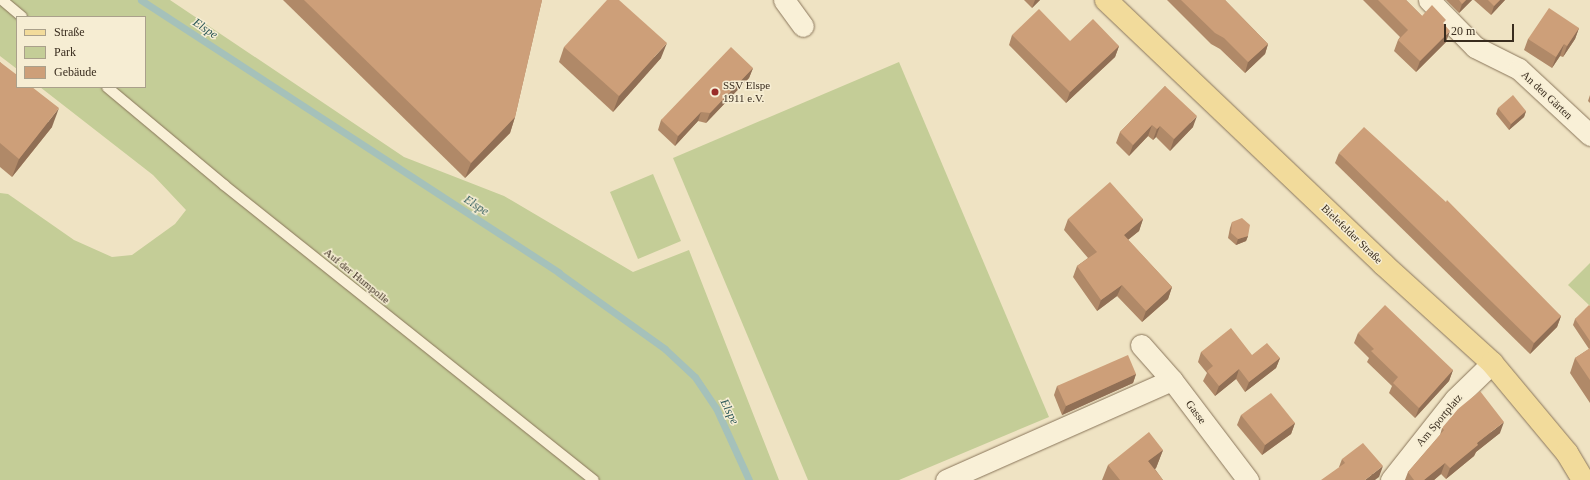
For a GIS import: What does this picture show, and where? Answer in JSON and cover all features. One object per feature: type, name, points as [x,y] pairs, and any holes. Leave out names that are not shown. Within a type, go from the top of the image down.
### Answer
[{"type":"main road","name":"Bielefelder Straße","points":[[1106,0],[1383,264],[1492,363],[1567,453],[1584,480]]},
{"type":"street","points":[[784,0],[803,26]]},
{"type":"street","name":"An den Gärten","points":[[1429,0],[1475,47],[1519,69],[1590,135]]},
{"type":"street","name":"Gasse","points":[[1142,345],[1172,380],[1248,480]]},
{"type":"street","name":"Am Sportplatz","points":[[1391,480],[1454,399],[1492,363]]},
{"type":"street","points":[[946,480],[1172,380]]},
{"type":"lane","points":[[2,0],[21,16]]},
{"type":"lane","name":"Auf der Humpolle","points":[[108,88],[224,185],[594,480]]},
{"type":"green space","points":[[0,0],[170,0],[404,157],[504,196],[633,272],[689,250],[779,480],[0,480],[0,193],[8,194],[74,240],[112,257],[132,255],[175,224],[186,210],[153,175],[41,88],[146,88],[146,16],[16,16],[16,68],[0,56]]},
{"type":"green space","points":[[899,62],[1049,417],[899,480],[808,480],[673,158]]},
{"type":"green space","points":[[653,174],[681,241],[638,259],[610,192]]},
{"type":"green space","points":[[1590,263],[1590,306],[1568,285]]},
{"type":"building","points":[[304,0],[542,0],[515,117],[471,163]]},
{"type":"building","points":[[607,0],[619,0],[667,43],[619,96],[564,47]]},
{"type":"building","points":[[1181,0],[1225,0],[1268,44],[1248,62],[1224,38],[1215,33]]},
{"type":"building","points":[[1378,0],[1406,0],[1422,16],[1432,5],[1446,20],[1443,23],[1450,31],[1420,61],[1398,40],[1408,30]]},
{"type":"building","points":[[1459,0],[1466,0],[1462,4]]},
{"type":"building","points":[[1488,0],[1500,0],[1494,6]]},
{"type":"building","points":[[1549,8],[1579,28],[1567,46],[1564,44],[1556,57],[1528,39]]},
{"type":"building","points":[[1039,9],[1070,41],[1093,19],[1119,46],[1070,92],[1012,35]]},
{"type":"building","points":[[731,47],[753,68],[710,113],[701,112],[678,136],[661,120]]},
{"type":"building","points":[[0,62],[16,74],[16,88],[33,88],[59,108],[19,159],[0,143]]},
{"type":"building","points":[[1165,86],[1197,116],[1174,139],[1160,126],[1157,129],[1152,125],[1133,145],[1120,132]]},
{"type":"building","points":[[1513,95],[1526,111],[1511,124],[1498,108]]},
{"type":"building","points":[[1364,127],[1446,202],[1447,200],[1561,316],[1534,343],[1339,153]]},
{"type":"building","points":[[1110,182],[1143,219],[1124,235],[1172,287],[1146,311],[1122,285],[1101,300],[1077,266],[1097,252],[1068,219]]},
{"type":"building","points":[[1242,218],[1250,225],[1248,236],[1238,239],[1231,233],[1232,222]]},
{"type":"building","points":[[1385,305],[1453,370],[1419,408],[1393,383],[1398,377],[1371,351],[1374,349],[1358,333]]},
{"type":"building","points":[[1589,305],[1590,306],[1590,341],[1575,319]]},
{"type":"building","points":[[1231,328],[1252,355],[1267,343],[1280,358],[1249,382],[1239,369],[1219,386],[1207,371],[1213,366],[1201,352]]},
{"type":"building","points":[[1590,348],[1590,380],[1575,358]]},
{"type":"building","points":[[1128,355],[1136,374],[1066,406],[1057,386]]},
{"type":"building","points":[[1480,391],[1504,422],[1477,443],[1478,445],[1450,468],[1445,463],[1424,480],[1414,480],[1408,472],[1444,430],[1442,428],[1458,409]]},
{"type":"building","points":[[1271,393],[1295,423],[1265,445],[1241,415]]},
{"type":"building","points":[[1149,432],[1163,450],[1148,461],[1163,480],[1120,480],[1108,465]]},
{"type":"building","points":[[1363,443],[1383,466],[1365,480],[1321,480],[1345,463],[1342,459]]},
{"type":"waterway","name":"Elspe","points":[[141,0],[559,273],[665,349],[695,377],[716,408],[749,480]]},
{"type":"place","name":"SSV Elspe 1911 e.V.","points":[[715,92]]}]
